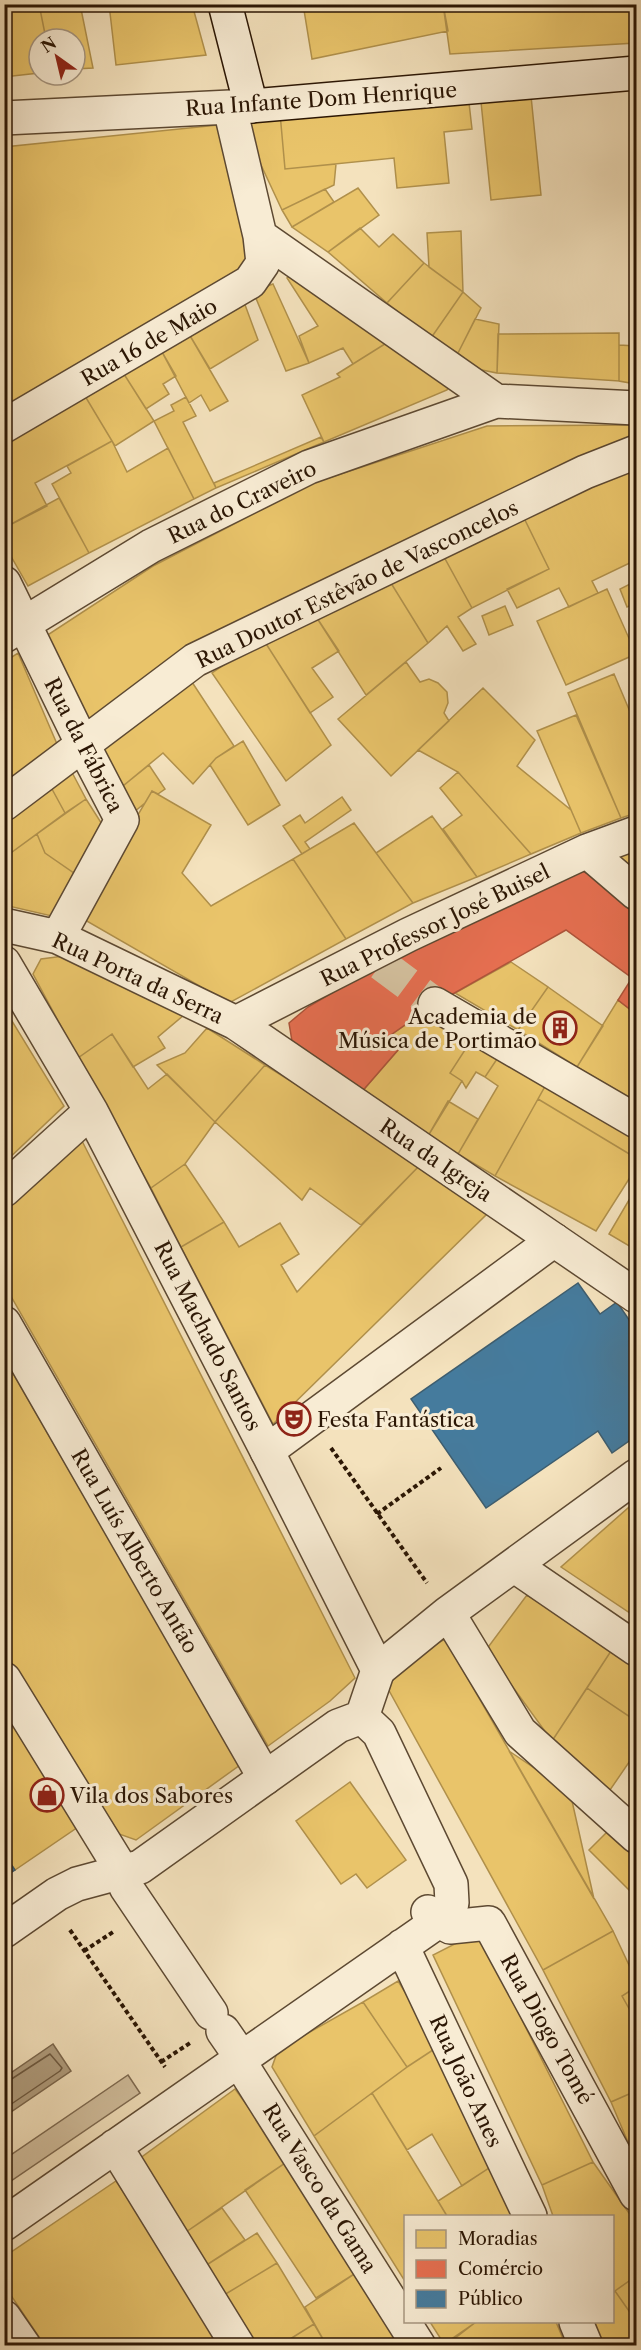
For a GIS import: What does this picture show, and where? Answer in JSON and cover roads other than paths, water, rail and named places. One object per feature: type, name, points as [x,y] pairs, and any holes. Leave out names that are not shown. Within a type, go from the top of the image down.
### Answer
[{"type":"street","name":"Rua 16 de Maio","points":[[4,426],[250,282],[263,263],[225,4]]},
{"type":"street","name":"Rua Infante Dom Henrique","points":[[4,117],[240,107],[636,73]]},
{"type":"street","points":[[260,236],[496,401],[636,408]]},
{"type":"street","name":"Rua do Craveiro","points":[[14,630],[151,546],[309,467],[496,401]]},
{"type":"street","name":"Rua Doutor Estêvão de Vasconcelos","points":[[4,804],[195,660],[585,472],[636,452]]},
{"type":"street","name":"Rua da Fábrica","points":[[4,583],[14,630],[83,745],[122,820],[58,937]]},
{"type":"street","name":"Rua Professor José Buisel","points":[[236,1023],[375,959],[587,851],[636,833]]},
{"type":"street","points":[[587,851],[636,892]]},
{"type":"street","name":"Rua Porta da Serra","points":[[4,925],[58,937],[236,1023]]},
{"type":"street","name":"Rua Machado Santos","points":[[8,977],[91,1111],[378,1670]]},
{"type":"street","points":[[435,1004],[636,1121]]},
{"type":"street","name":"Rua da Igreja","points":[[236,1023],[636,1296]]},
{"type":"street","points":[[4,1190],[91,1111]]},
{"type":"street","points":[[267,1450],[554,1240]]},
{"type":"street","name":"Rua Luís Alberto Antão","points":[[4,1323],[265,1778]]},
{"type":"street","points":[[362,1717],[378,1670],[448,1614],[636,1476]]},
{"type":"street","points":[[514,1566],[636,1649]]},
{"type":"street","points":[[448,1614],[520,1732],[636,1836]]},
{"type":"street","name":"Rua Vasco da Gama","points":[[4,1679],[121,1874],[241,2057],[246,2072],[404,2322]]},
{"type":"street","points":[[4,1931],[57,1894],[77,1884],[141,1867],[338,1726],[362,1717]]},
{"type":"street","points":[[4,2224],[402,1947],[440,1912],[451,1884],[379,1733],[362,1717]]},
{"type":"street","name":"Rua Diogo Tomé","points":[[440,1912],[450,1927],[489,1923],[636,2194]]},
{"type":"street","name":"Rua João Anes","points":[[402,1947],[529,2215]]},
{"type":"street","points":[[115,2146],[238,2346]]},
{"type":"street","points":[[4,2317],[24,2346]]},
{"type":"street","name":"Rua Vasco da Gama","points":[[404,2323],[419,2346]]},
{"type":"street","points":[[576,2323],[586,2346]]},
{"type":"water","points":[[53,2044],[71,2071],[5,2116],[5,2077]]},
{"type":"tunnel","points":[[381,964],[435,1004]]},
{"type":"place","name":"Academia de Música de Portimão","points":[[560,1028]]},
{"type":"place","name":"Festa Fantástica","points":[[294,1419]]},
{"type":"place","name":"Vila dos Sabores","points":[[47,1795]]}]
